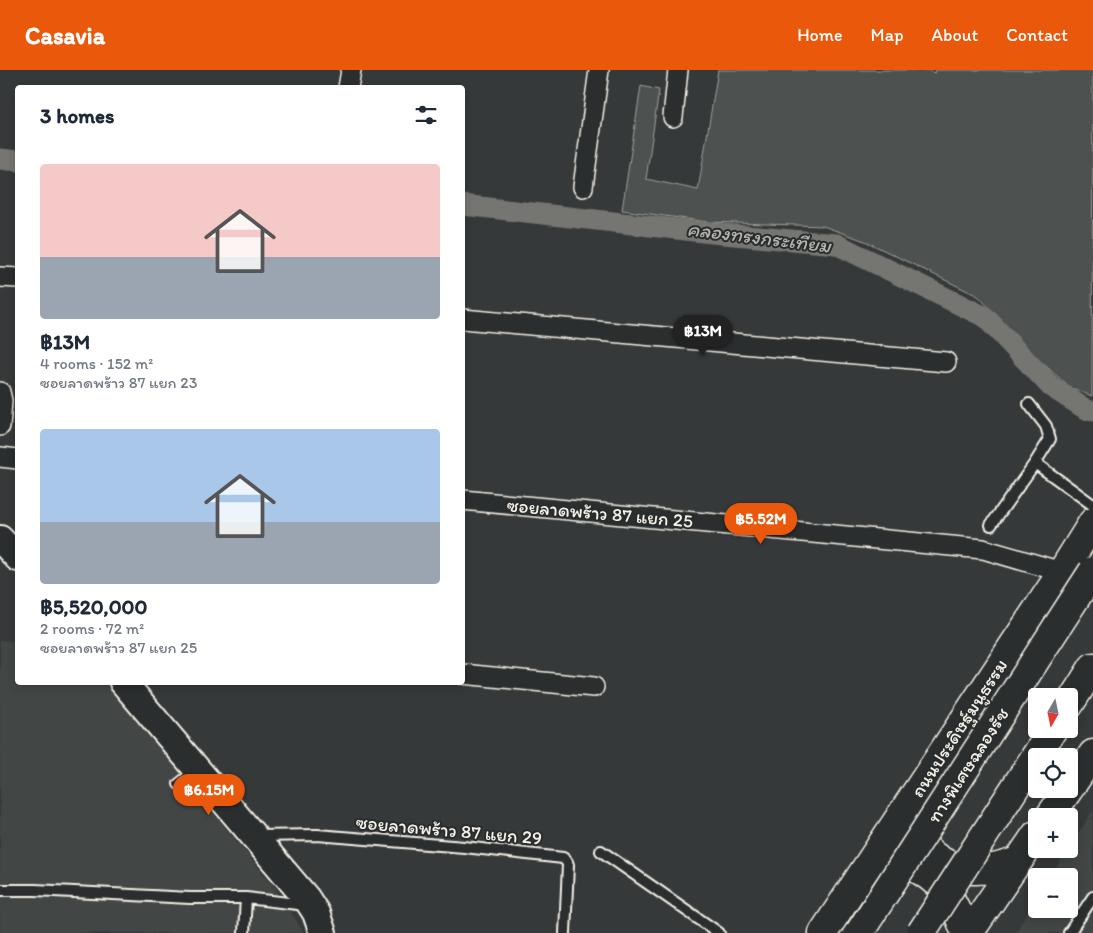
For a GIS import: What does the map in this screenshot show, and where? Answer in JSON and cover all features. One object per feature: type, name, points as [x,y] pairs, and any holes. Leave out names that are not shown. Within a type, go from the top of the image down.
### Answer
[{"type":"main road","name":"ถนนประดิษฐ์มนูธรรม","points":[[823,933],[1062,572],[1093,522]]},
{"type":"main road","name":"ทางพิเศษฉลองรัช","points":[[859,933],[1093,571]]},
{"type":"main road","points":[[1078,691],[1093,667]]},
{"type":"main road","points":[[921,933],[1047,738]]},
{"type":"main road","points":[[1078,776],[1093,754]]},
{"type":"main road","points":[[908,806],[911,823],[920,841],[928,852],[949,865],[974,870],[994,868],[1018,861]]},
{"type":"main road","points":[[860,878],[890,862],[912,865],[932,879],[951,900],[968,933],[1028,847]]},
{"type":"street","points":[[348,85],[351,70]]},
{"type":"street","points":[[583,187],[599,70]]},
{"type":"street","points":[[673,117],[678,70]]},
{"type":"street","points":[[0,277],[15,278]]},
{"type":"street","points":[[465,318],[946,362]]},
{"type":"street","points":[[0,392],[2,401],[0,426]]},
{"type":"street","points":[[0,457],[15,459]]},
{"type":"street","name":"ซอยลาดพร้าว 87 แยก 25","points":[[465,500],[982,549],[1062,572]]},
{"type":"street","points":[[465,674],[594,687]]},
{"type":"street","points":[[125,685],[188,777],[254,836],[312,906],[323,933]]},
{"type":"lane","points":[[991,526],[1036,463],[1048,442],[1050,434],[1046,426],[1029,404]]},
{"type":"lane","points":[[1036,463],[1093,505]]},
{"type":"lane","name":"ซอยลาดพร้าว 87 แยก 29","points":[[254,836],[317,835],[464,847],[563,858],[568,865],[565,933]]},
{"type":"lane","points":[[601,851],[719,933]]},
{"type":"lane","points":[[0,890],[190,898],[246,898],[312,906]]},
{"type":"lane","points":[[1069,933],[1093,897]]},
{"type":"lane","points":[[244,933],[246,898]]},
{"type":"shaded area","points":[[718,70],[926,70],[935,73],[936,70],[1093,70],[1092,396],[1069,387],[1038,359],[978,296],[865,241],[823,226],[708,222],[622,210],[641,86],[659,90],[646,179],[698,190]]},
{"type":"shaded area","points":[[0,640],[15,641],[15,685],[108,685],[275,888],[304,933],[0,933]]},
{"type":"shaded area","points":[[1093,810],[1093,933],[1015,933],[1028,913],[1028,918],[1078,918],[1078,868],[1056,868],[1062,858],[1078,858],[1078,834]]},
{"type":"waterway","name":"คลองทรงกระเทียม","points":[[0,159],[15,161]]},
{"type":"waterway","name":"คลองทรงกระเทียม","points":[[465,205],[712,233],[836,244],[985,317],[1051,387],[1087,410],[1093,411]]}]
